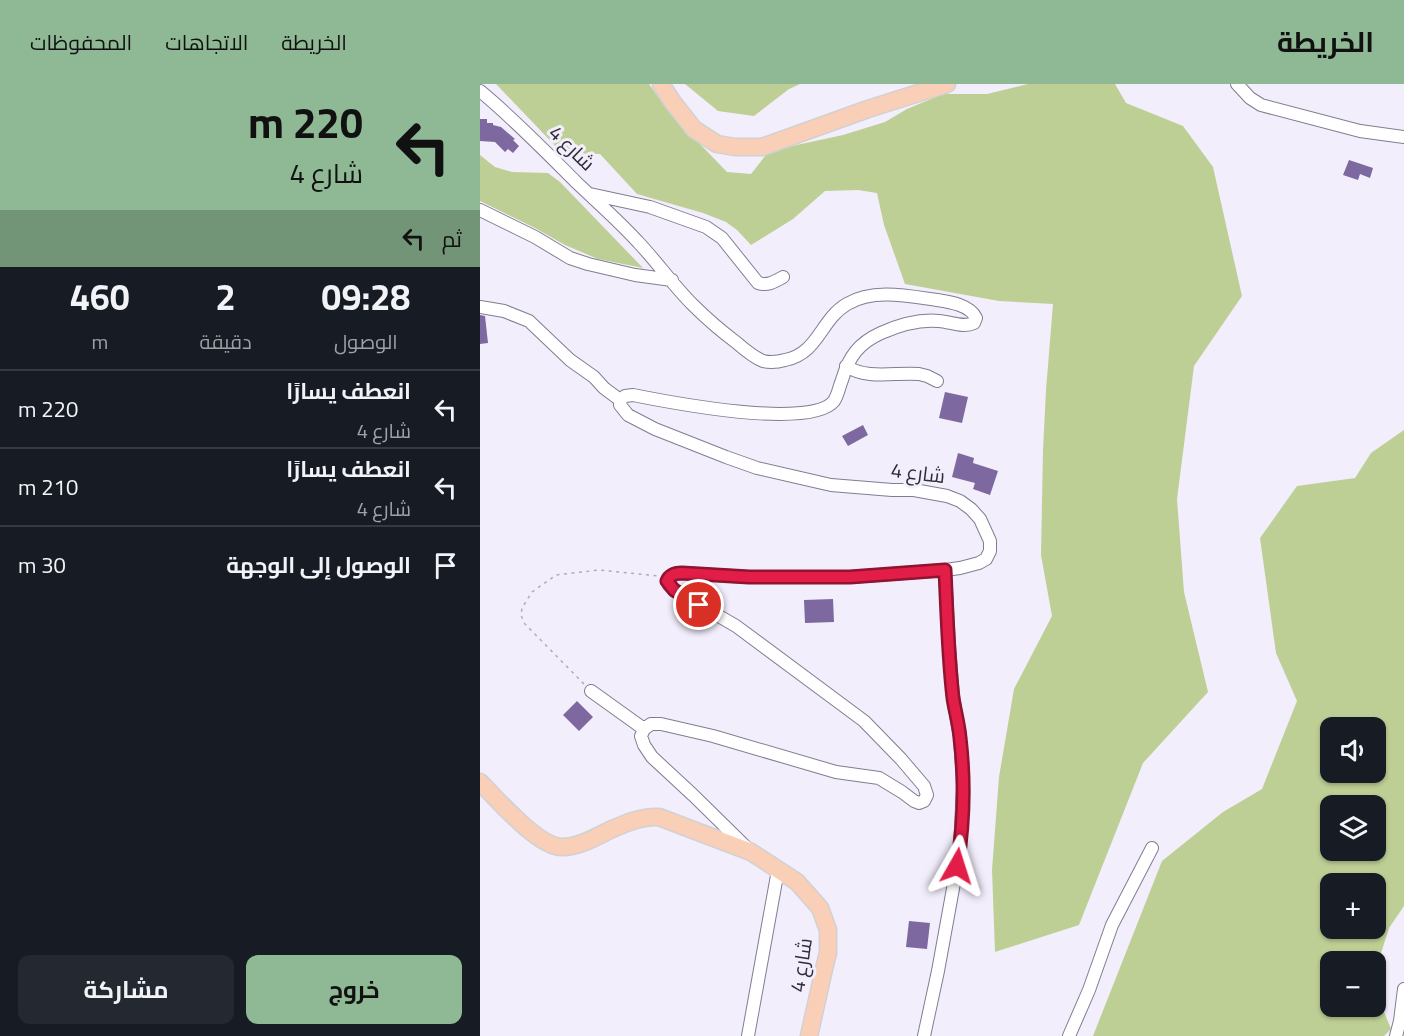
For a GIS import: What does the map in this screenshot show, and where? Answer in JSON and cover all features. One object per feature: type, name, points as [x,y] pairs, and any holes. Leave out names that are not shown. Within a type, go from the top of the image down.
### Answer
[{"type":"main road","points":[[661,84],[694,129],[717,144],[735,147],[762,147],[868,109],[947,84]]},
{"type":"main road","points":[[480,782],[529,830],[554,846],[564,848],[579,844],[649,816],[659,817],[751,852]]},
{"type":"main road","name":"شارع 4","points":[[751,852],[797,882],[820,908],[828,930],[828,953],[809,1036]]},
{"type":"street","points":[[1244,86],[1250,98],[1261,105],[1360,131],[1404,137]]},
{"type":"street","name":"شارع 4","points":[[480,91],[638,241],[692,304],[753,356],[775,363],[798,356],[807,350],[837,311],[849,302],[864,297],[903,296],[944,301],[973,312],[976,318],[974,323],[968,326],[924,321],[898,326],[876,335],[860,345],[846,366],[833,402],[825,408],[806,413],[755,412],[701,407],[633,395],[625,396],[620,400],[620,405],[628,415],[655,429],[758,468],[831,485],[914,490],[960,501],[971,508],[980,519],[990,541],[990,551],[986,559],[960,568],[945,570],[850,577],[749,577],[682,573],[669,577]]},
{"type":"street","points":[[589,194],[650,207],[706,227],[722,238],[758,283],[771,283],[783,277]]},
{"type":"street","points":[[480,210],[535,237],[570,258],[635,276],[672,280]]},
{"type":"street","points":[[480,307],[504,310],[529,321],[570,360],[620,400]]},
{"type":"street","points":[[846,366],[854,372],[864,374],[919,374],[937,381]]},
{"type":"street","points":[[924,1036],[960,850],[963,785],[960,737],[953,697],[945,570]]},
{"type":"street","points":[[591,691],[644,729],[651,724],[661,724],[712,736],[836,772],[879,778],[914,801],[919,803],[924,801],[927,795],[924,786],[915,774],[864,721],[735,626],[674,590],[667,581],[669,577]]},
{"type":"street","name":"شارع 4","points":[[644,729],[641,736],[651,758],[693,795],[751,852]]},
{"type":"street","points":[[1069,1036],[1089,990],[1112,924],[1152,848]]},
{"type":"street","points":[[748,1036],[778,870]]},
{"type":"street","points":[[1396,1036],[1404,989]]},
{"type":"path","points":[[591,691],[524,624],[521,615],[522,608],[532,592],[556,575],[599,570],[669,577]]},
{"type":"green space","points":[[496,84],[649,84],[669,112],[727,172],[751,174],[769,151],[843,135],[885,122],[907,109],[943,94],[987,94],[1028,84],[1115,84],[1126,103],[1183,126],[1213,167],[1242,296],[1194,366],[1177,499],[1184,592],[1208,692],[1143,763],[1079,925],[995,952],[992,870],[999,777],[1014,689],[1052,616],[1041,555],[1043,450],[1053,304],[999,301],[905,284],[884,225],[877,193],[858,190],[825,191],[793,219],[751,245],[726,222],[637,194],[600,154],[562,153]]},
{"type":"green space","points":[[685,84],[800,84],[789,89],[754,116],[718,111]]},
{"type":"green space","points":[[480,155],[495,167],[512,172],[548,173],[560,182],[643,268],[598,259],[565,245],[480,201]]},
{"type":"green space","points":[[1404,430],[1404,906],[1389,928],[1386,938],[1386,873],[1320,873],[1320,939],[1386,939],[1382,951],[1320,951],[1320,1017],[1386,1017],[1391,1029],[1384,1036],[1093,1036],[1162,861],[1223,812],[1262,789],[1297,701],[1276,653],[1260,538],[1297,486],[1355,478],[1371,453]]},
{"type":"building","points":[[480,119],[487,119],[487,123],[501,127],[515,139],[513,140],[519,146],[513,153],[508,149],[505,152],[495,142],[480,141]]},
{"type":"building","points":[[1349,160],[1373,168],[1370,178],[1360,174],[1358,180],[1343,175]]},
{"type":"building","points":[[480,315],[485,316],[488,343],[480,344]]},
{"type":"building","points":[[945,392],[968,397],[962,423],[939,418]]},
{"type":"building","points":[[863,425],[868,435],[848,446],[842,436]]},
{"type":"building","points":[[958,453],[974,458],[973,463],[998,471],[990,495],[973,489],[975,483],[952,477]]},
{"type":"building","points":[[833,599],[834,622],[805,623],[804,600]]},
{"type":"building","points":[[577,701],[593,717],[579,731],[563,715]]},
{"type":"building","points":[[909,921],[930,923],[927,949],[906,947]]},
{"type":"route","points":[[699,605],[674,590],[667,581],[669,577],[682,573],[749,577],[850,577],[945,570],[953,697],[960,737],[963,785],[960,850],[957,866]]}]
